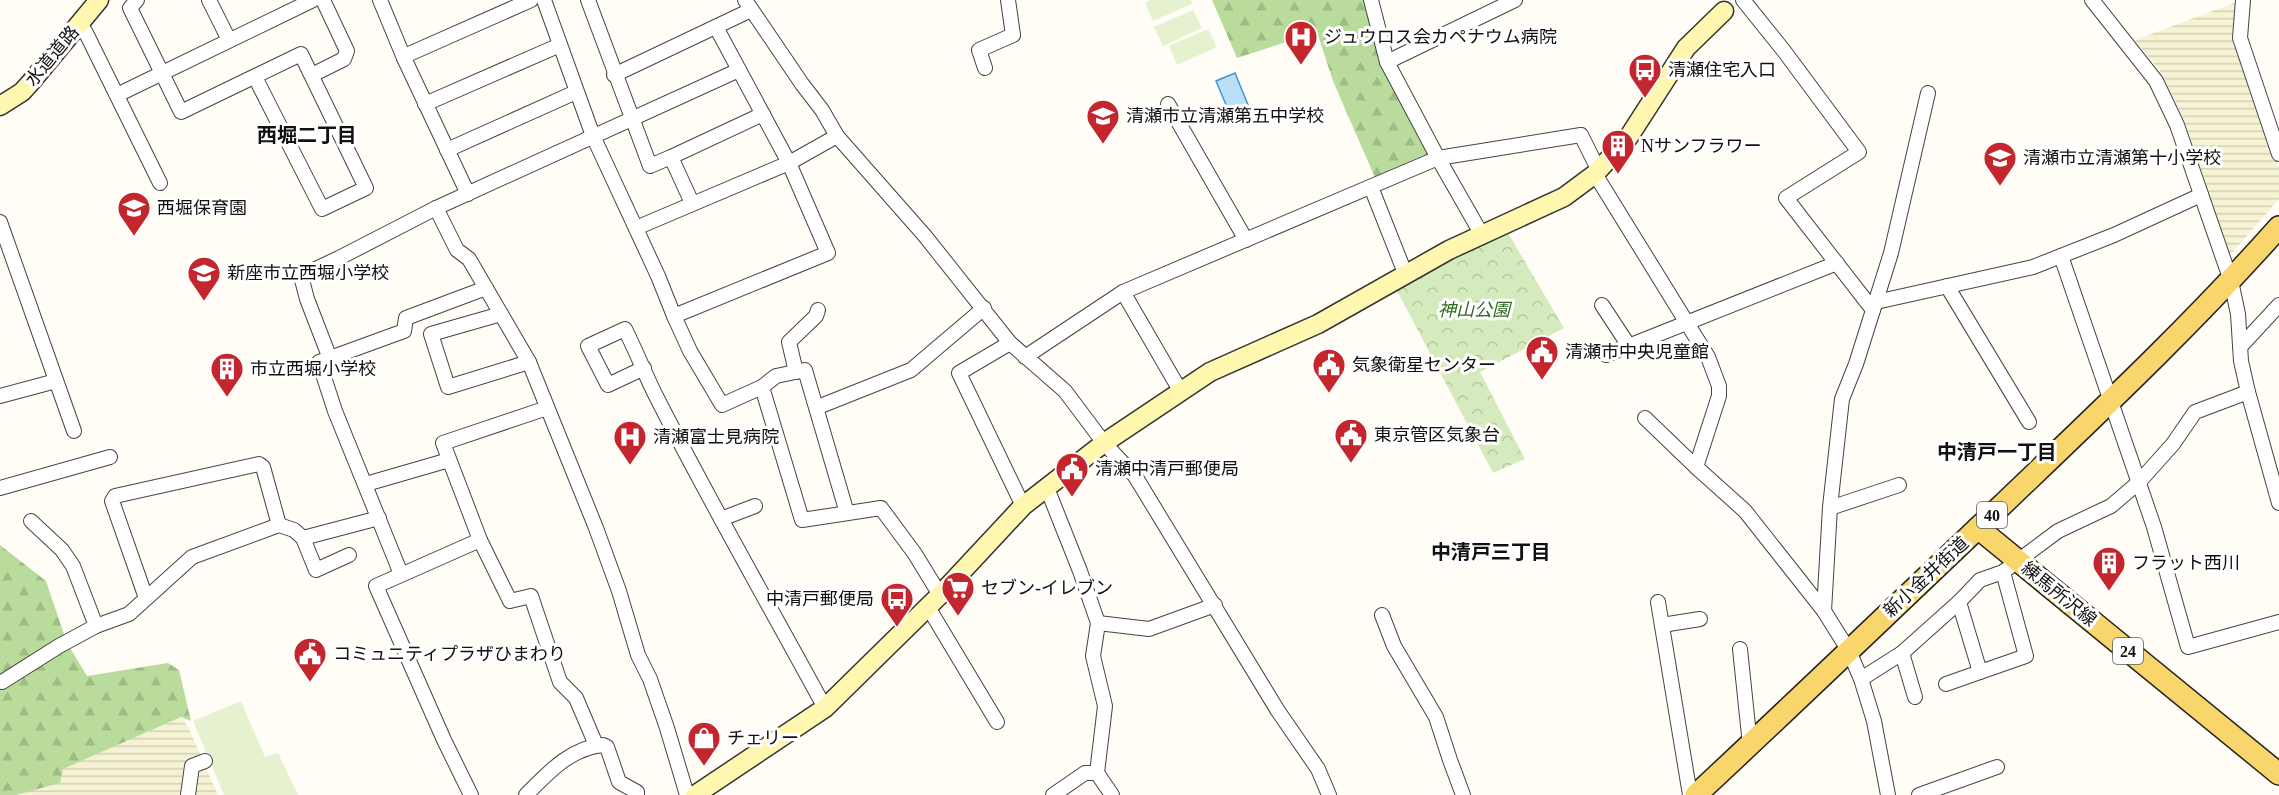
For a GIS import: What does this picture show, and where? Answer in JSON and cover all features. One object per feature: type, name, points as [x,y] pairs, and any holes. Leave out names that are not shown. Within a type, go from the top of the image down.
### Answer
[{"type":"main road","name":"新小金井街道","points":[[1696,795],[2110,402],[2231,280],[2279,227]]},
{"type":"main road","name":"練馬所沢線","points":[[1978,528],[2010,566],[2279,774]]},
{"type":"street","name":"水道道路","points":[[0,106],[22,92],[32,82],[99,0]]},
{"type":"street","points":[[137,0],[130,8],[181,112],[255,76],[301,54],[366,188],[322,209],[255,76]]},
{"type":"street","points":[[209,0],[229,40]]},
{"type":"street","points":[[117,95],[313,0]]},
{"type":"street","points":[[312,75],[344,59],[347,51],[323,0]]},
{"type":"street","points":[[380,0],[404,58],[468,194]]},
{"type":"street","points":[[404,58],[531,0]]},
{"type":"street","points":[[544,0],[593,136],[690,351],[722,405],[762,387],[776,376],[806,370],[847,513]]},
{"type":"street","points":[[588,0],[614,75],[650,165],[763,114]]},
{"type":"street","points":[[985,68],[979,50],[1012,35],[1008,0]]},
{"type":"street","points":[[1371,0],[1387,62],[1482,235]]},
{"type":"street","points":[[1387,62],[1515,0]]},
{"type":"street","points":[[1743,0],[1785,51],[1859,153],[1786,198],[1837,263],[1875,306]]},
{"type":"street","points":[[2092,0],[2156,81],[2176,125],[2231,280],[2238,314],[2240,346],[2248,392],[2279,503]]},
{"type":"street","points":[[2243,0],[2240,38],[2279,154]]},
{"type":"street","points":[[614,75],[716,27],[748,5],[822,110],[837,136],[926,236],[1010,343],[1065,391],[1104,443],[1142,486],[1193,574],[1215,605],[1278,711],[1318,769],[1329,795]]},
{"type":"street","points":[[695,795],[825,708],[934,601],[1023,506],[1104,443],[1210,372],[1318,324],[1405,273],[1564,197],[1597,172],[1628,138],[1686,48],[1730,5]]},
{"type":"street","points":[[80,24],[160,183]]},
{"type":"street","points":[[674,316],[828,253],[789,163],[716,27]]},
{"type":"street","points":[[425,104],[560,45]]},
{"type":"street","points":[[329,356],[300,276],[435,208],[739,70]]},
{"type":"street","points":[[447,150],[576,92]]},
{"type":"street","points":[[1824,611],[1830,508],[1842,399],[1856,364],[1891,252],[1928,93]]},
{"type":"street","points":[[1168,104],[1246,240]]},
{"type":"street","points":[[1025,357],[1123,292],[1438,158],[1581,135],[1597,172],[1708,357],[1719,390],[1717,404],[1696,467]]},
{"type":"street","points":[[636,228],[789,163],[837,136]]},
{"type":"street","points":[[671,157],[692,203]]},
{"type":"street","points":[[1371,187],[1405,273]]},
{"type":"street","points":[[1875,306],[1947,286],[2033,267],[2114,235],[2200,195]]},
{"type":"street","points":[[435,208],[457,250],[469,259],[529,362],[619,591],[638,655],[650,679],[668,728],[687,795]]},
{"type":"street","points":[[0,222],[74,431]]},
{"type":"street","points":[[2061,256],[2154,527],[2188,647],[2279,622]]},
{"type":"street","points":[[1606,355],[1837,263]]},
{"type":"street","points":[[1947,286],[2029,422]]},
{"type":"street","points":[[401,574],[335,411],[319,362],[329,356],[404,331],[406,318],[486,288]]},
{"type":"street","points":[[1123,292],[1181,393]]},
{"type":"street","points":[[1602,305],[1629,346]]},
{"type":"street","points":[[2240,346],[2279,305]]},
{"type":"street","points":[[818,407],[911,370],[984,308]]},
{"type":"street","points":[[796,372],[789,342],[816,316],[818,310]]},
{"type":"street","points":[[501,314],[431,334],[448,387],[529,362]]},
{"type":"street","points":[[1010,343],[959,373],[1023,506]]},
{"type":"street","points":[[645,368],[657,399],[825,708]]},
{"type":"street","points":[[0,396],[56,381]]},
{"type":"street","points":[[762,387],[802,520],[881,508],[915,554],[934,601],[997,722]]},
{"type":"street","points":[[1861,679],[1902,653],[1980,580],[2010,566],[2058,531],[2111,506],[2139,482],[2173,444],[2195,412],[2248,392]]},
{"type":"street","points":[[548,408],[443,443],[480,540],[510,601],[531,596],[560,682],[576,698],[596,745]]},
{"type":"street","points":[[1645,418],[1745,511],[1824,611],[1849,651],[1861,679],[1874,721],[1888,795]]},
{"type":"street","points":[[0,488],[110,457]]},
{"type":"street","points":[[366,484],[448,460]]},
{"type":"street","points":[[146,598],[112,501],[115,496],[259,464],[262,467],[279,525]]},
{"type":"street","points":[[1830,508],[1899,485]]},
{"type":"street","points":[[1047,488],[1098,623],[1093,656],[1105,706],[1097,773],[1112,795]]},
{"type":"street","points":[[721,519],[748,513]]},
{"type":"street","points":[[303,538],[379,518]]},
{"type":"street","points":[[31,521],[62,550],[73,566],[96,626]]},
{"type":"street","points":[[2,682],[96,626],[129,614],[192,557],[279,525],[294,530],[303,538],[316,570],[349,555]]},
{"type":"street","points":[[471,795],[376,586],[480,540]]},
{"type":"street","points":[[1946,684],[2026,656],[2010,566]]},
{"type":"street","points":[[1658,602],[1689,795]]},
{"type":"street","points":[[1959,602],[1980,672]]},
{"type":"street","points":[[1098,623],[1149,629],[1215,605]]},
{"type":"street","points":[[1382,615],[1394,646],[1436,717],[1463,795]]},
{"type":"street","points":[[1662,625],[1700,619]]},
{"type":"street","points":[[1740,650],[1750,745]]},
{"type":"street","points":[[1902,653],[1915,697]]},
{"type":"street","points":[[526,795],[557,764],[596,745],[607,747],[619,782],[637,792],[638,795]]},
{"type":"street","points":[[188,795],[192,766],[205,761]]},
{"type":"street","points":[[1919,795],[1942,791],[1997,767]]},
{"type":"street","points":[[1053,795],[1085,773],[1097,773]]},
{"type":"shaded area","points":[[2237,2],[2232,38],[2279,168],[2279,199],[2230,255],[2184,119],[2161,72],[2135,40]]},
{"type":"shaded area","points":[[181,717],[189,729],[218,795],[16,795],[28,791],[62,769]]},
{"type":"green space","points":[[1151,0],[1191,0],[1192,4],[1153,21],[1145,3]]},
{"type":"green space","points":[[1212,0],[1367,0],[1433,156],[1376,180],[1333,81],[1317,32],[1237,58]]},
{"type":"green space","points":[[1193,10],[1202,28],[1163,46],[1154,27]]},
{"type":"green space","points":[[1208,29],[1217,47],[1177,65],[1169,46]]},
{"type":"green space","name":"神山公園","points":[[1508,233],[1564,328],[1480,372],[1525,459],[1493,473],[1395,287],[1452,257]]},
{"type":"green space","points":[[0,545],[46,581],[67,643],[87,676],[168,663],[179,670],[191,721],[181,717],[63,769],[60,783],[16,795],[0,795]]},
{"type":"green space","points":[[241,701],[265,757],[278,753],[298,795],[224,795],[193,721]]},
{"type":"water","points":[[1235,73],[1251,112],[1232,119],[1216,81]]},
{"type":"place","name":"ジュウロス会カペナウム病院","points":[[1301,66]]},
{"type":"place","name":"清瀬住宅入口","points":[[1645,99]]},
{"type":"place","name":"清瀬市立清瀬第五中学校","points":[[1103,145]]},
{"type":"place","name":"Nサンフラワー","points":[[1618,175]]},
{"type":"place","name":"清瀬市立清瀬第十小学校","points":[[2000,187]]},
{"type":"place","name":"西堀保育園","points":[[134,237]]},
{"type":"place","name":"新座市立西堀小学校","points":[[204,302]]},
{"type":"place","name":"清瀬市中央児童館","points":[[1542,381]]},
{"type":"place","name":"気象衛星センター","points":[[1329,394]]},
{"type":"place","name":"市立西堀小学校","points":[[227,398]]},
{"type":"place","name":"東京管区気象台","points":[[1351,464]]},
{"type":"place","name":"清瀬富士見病院","points":[[630,466]]},
{"type":"place","name":"清瀬中清戸郵便局","points":[[1072,498]]},
{"type":"place","name":"フラット西川","points":[[2109,592]]},
{"type":"place","name":"セブン-イレブン","points":[[958,617]]},
{"type":"place","name":"中清戸郵便局","points":[[897,628]]},
{"type":"place","name":"コミュニティプラザひまわり","points":[[310,683]]},
{"type":"place","name":"チェリー","points":[[704,767]]},
{"type":"district","name":"西堀二丁目","points":[[307,135]]},
{"type":"district","name":"中清戸一丁目","points":[[1997,452]]},
{"type":"district","name":"中清戸三丁目","points":[[1491,552]]}]
